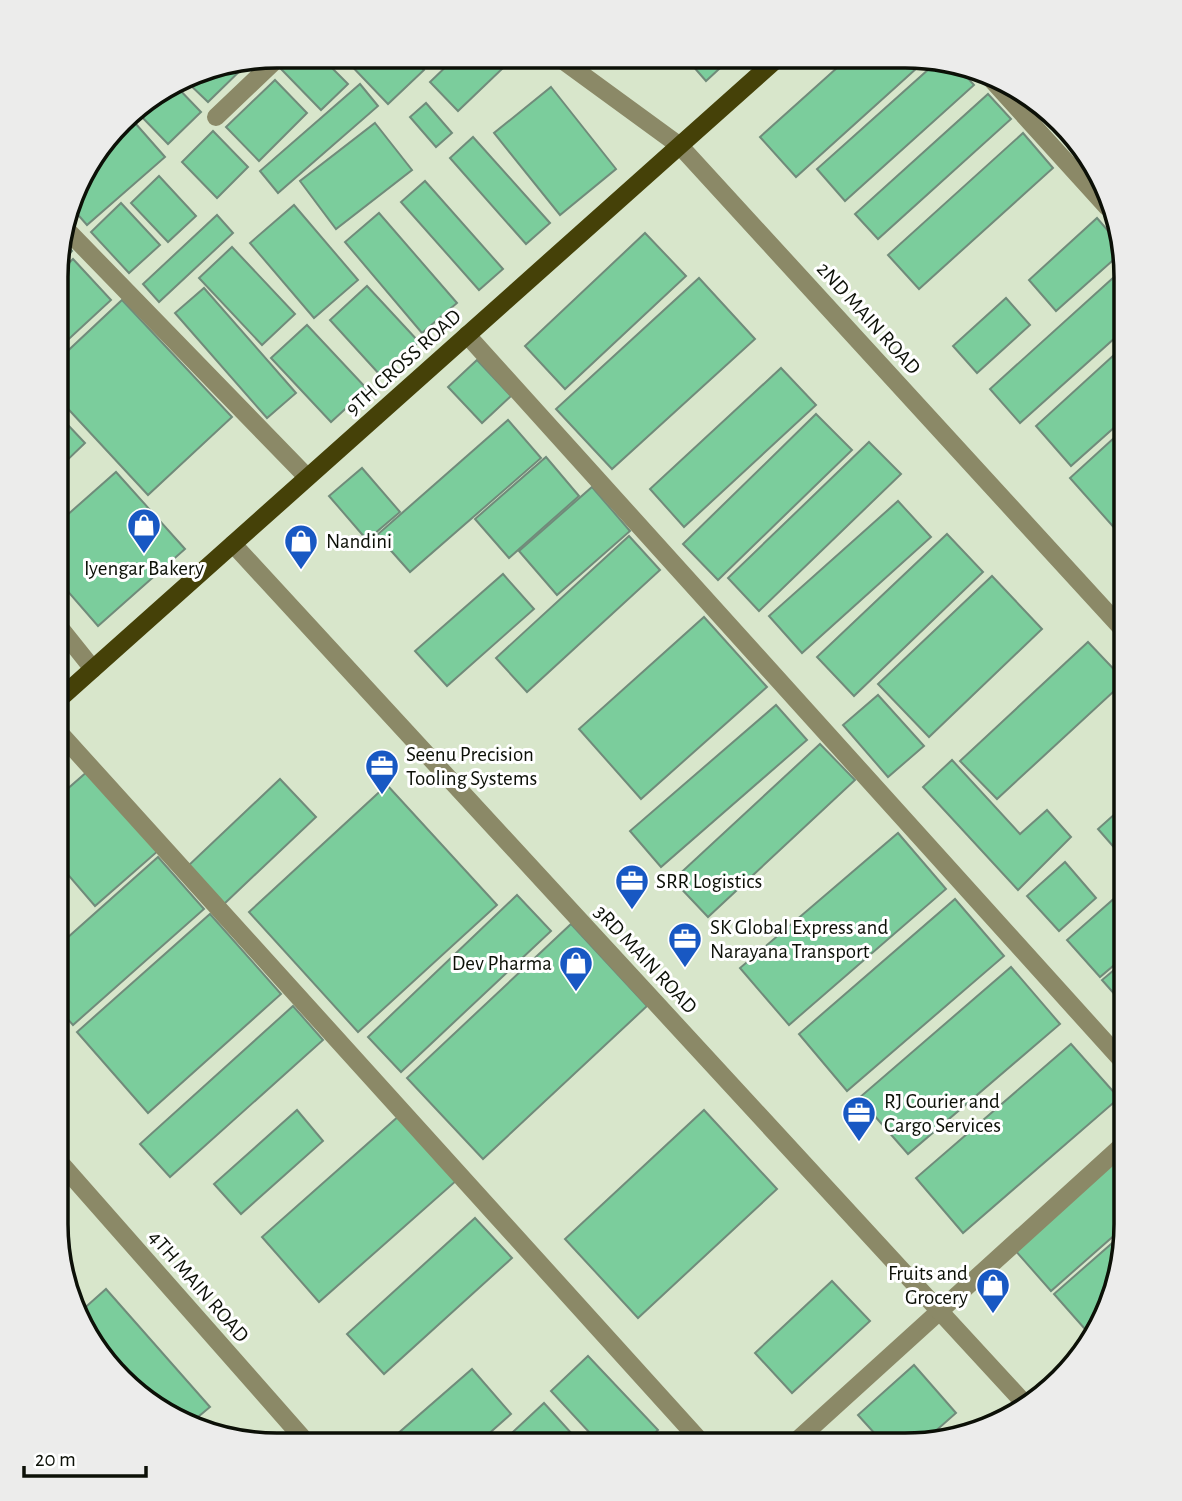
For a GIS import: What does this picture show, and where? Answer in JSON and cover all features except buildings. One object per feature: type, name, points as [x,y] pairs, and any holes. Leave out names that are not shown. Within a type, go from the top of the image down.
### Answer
[{"type":"main road","name":"9TH CROSS ROAD","points":[[68,691],[768,68]]},
{"type":"street","name":"2ND MAIN ROAD","points":[[573,68],[680,146],[1114,620]]},
{"type":"street","points":[[216,117],[267,69]]},
{"type":"street","points":[[1005,94],[1098,197]]},
{"type":"street","points":[[72,236],[307,477]]},
{"type":"street","points":[[467,335],[1113,1051]]},
{"type":"street","name":"3RD MAIN ROAD","points":[[233,544],[1020,1398]]},
{"type":"street","points":[[68,638],[93,669]]},
{"type":"street","points":[[68,742],[693,1432]]},
{"type":"street","points":[[805,1432],[1113,1154]]},
{"type":"street","name":"4TH MAIN ROAD","points":[[68,1172],[297,1432]]},
{"type":"place","name":"Iyengar Bakery","points":[[144,555]]},
{"type":"place","name":"Nandini","points":[[301,571]]},
{"type":"place","name":"Seenu Precision Tooling Systems","points":[[382,796]]},
{"type":"place","name":"SRR Logistics","points":[[632,911]]},
{"type":"place","name":"SK Global Express and Narayana Transport","points":[[685,969]]},
{"type":"place","name":"Dev Pharma","points":[[576,993]]},
{"type":"place","name":"RJ Courier and Cargo Services","points":[[859,1143]]},
{"type":"place","name":"Fruits and Grocery","points":[[993,1315]]}]
